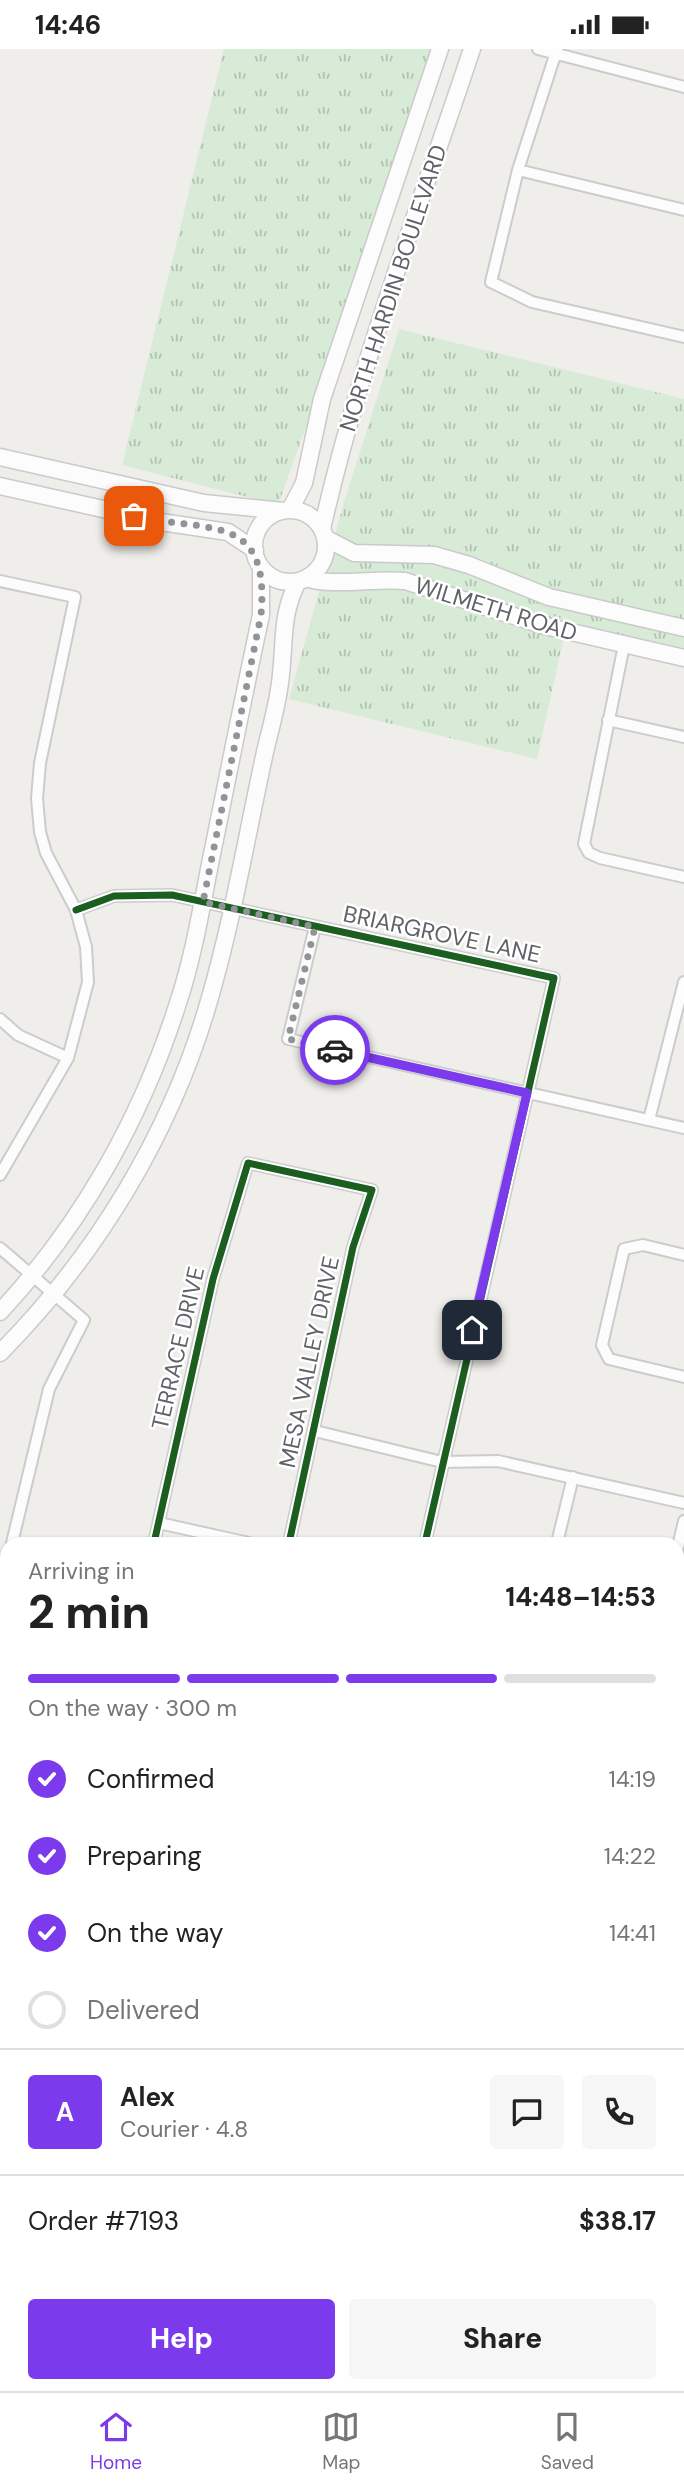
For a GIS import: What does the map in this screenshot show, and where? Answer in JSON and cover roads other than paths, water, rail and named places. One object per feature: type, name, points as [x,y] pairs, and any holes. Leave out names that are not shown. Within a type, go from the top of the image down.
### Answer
[{"type":"main road","name":"NORTH HARDIN BOULEVARD","points":[[286,511],[304,483],[322,399],[440,49]]},
{"type":"main road","name":"NORTH HARDIN BOULEVARD","points":[[323,534],[327,497],[370,353],[472,49]]},
{"type":"main road","points":[[0,457],[204,503],[307,515],[323,534],[323,560],[302,580],[285,611],[281,674],[231,908],[204,1019],[166,1116],[119,1203],[54,1293],[0,1353]]},
{"type":"main road","points":[[0,486],[161,522],[228,532],[255,550]]},
{"type":"main road","points":[[0,1312],[33,1274],[93,1190],[137,1109],[179,1002],[203,902],[261,615],[261,568],[255,550],[255,539],[261,526],[271,515],[286,511]]},
{"type":"main road","name":"WILMETH ROAD","points":[[323,534],[354,554],[434,555],[469,565],[549,597],[684,628]]},
{"type":"main road","points":[[261,568],[280,580],[302,580]]},
{"type":"main road","name":"WILMETH ROAD","points":[[302,580],[327,582],[384,579],[405,582],[537,624],[684,658]]},
{"type":"main road","points":[[238,730],[269,737]]},
{"type":"street","points":[[538,49],[684,87]]},
{"type":"street","points":[[556,52],[518,170],[491,282],[532,302],[684,337]]},
{"type":"street","points":[[518,170],[684,210]]},
{"type":"street","points":[[0,581],[75,597],[40,763],[37,798],[40,832],[46,853],[76,910],[86,947],[89,982],[68,1058],[0,1175]]},
{"type":"street","points":[[624,645],[584,844],[589,853],[684,877]]},
{"type":"street","points":[[608,720],[684,737]]},
{"type":"street","name":"BRIARGROVE LANE","points":[[76,910],[114,896],[172,895],[554,978],[527,1093]]},
{"type":"street","points":[[315,927],[288,1039],[684,1128]]},
{"type":"street","points":[[649,1120],[682,1001],[684,982]]},
{"type":"street","points":[[0,1019],[18,1035],[68,1058]]},
{"type":"street","points":[[426,1537],[527,1093]]},
{"type":"street","name":"MESA VALLEY DRIVE","points":[[248,1163],[372,1190],[353,1247],[290,1537]]},
{"type":"street","name":"TERRACE DRIVE","points":[[156,1537],[213,1279],[248,1163]]},
{"type":"street","points":[[684,1255],[643,1245],[624,1249],[603,1350],[609,1359],[684,1377]]},
{"type":"street","points":[[0,1248],[84,1320],[49,1389],[12,1537]]},
{"type":"street","points":[[315,1431],[442,1462],[498,1461],[684,1503]]},
{"type":"street","points":[[558,1537],[573,1476]]},
{"type":"street","points":[[159,1523],[223,1537]]}]
